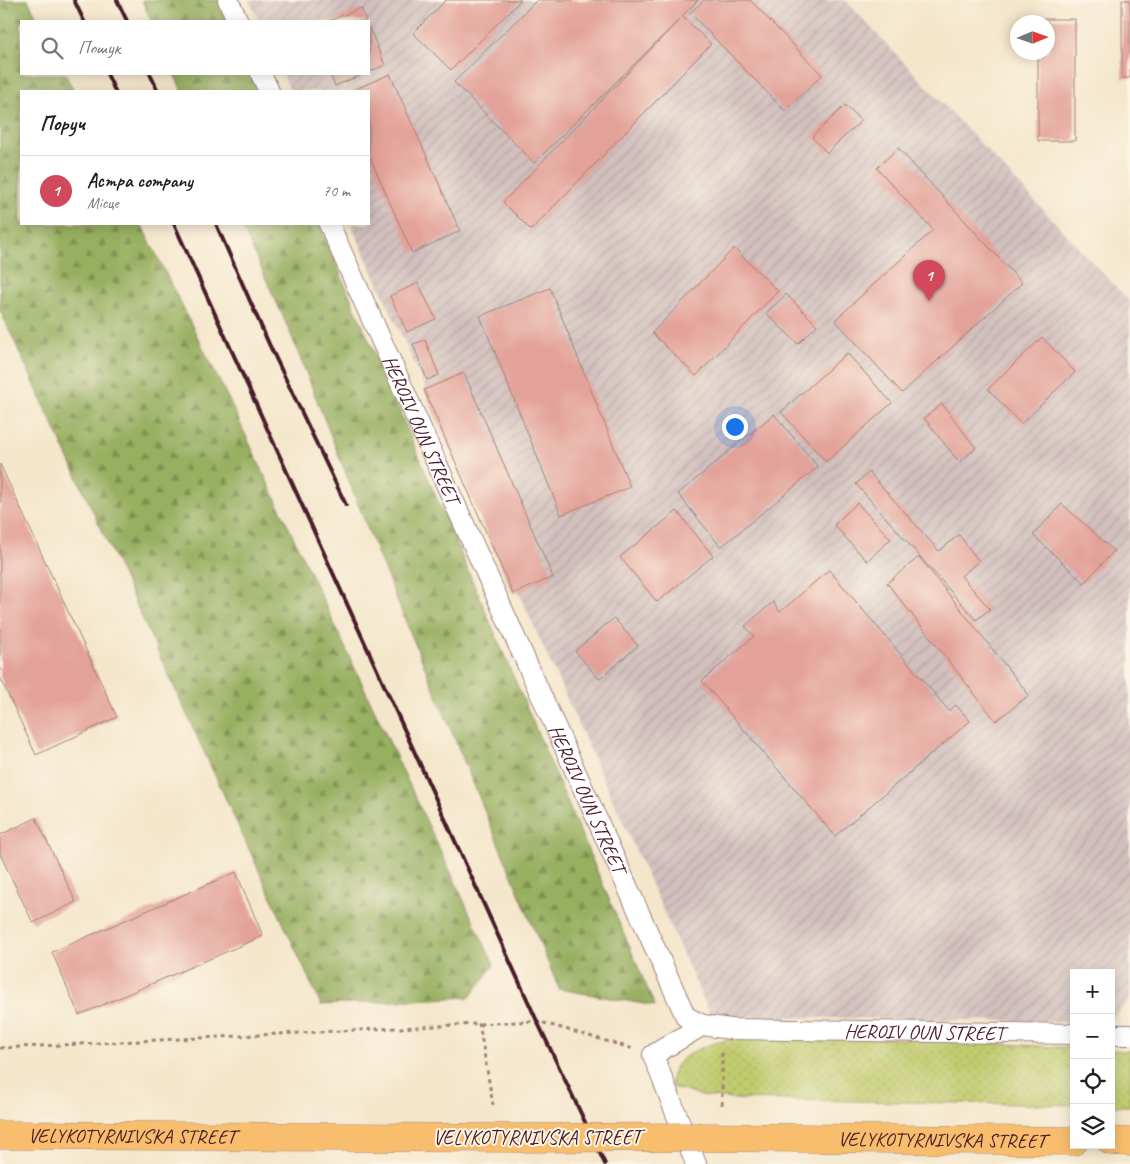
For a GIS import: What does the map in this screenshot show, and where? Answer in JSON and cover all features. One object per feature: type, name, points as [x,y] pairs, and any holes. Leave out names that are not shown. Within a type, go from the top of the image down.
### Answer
[{"type":"main road","name":"VELYKOTYRNIVSKA STREET","points":[[0,1135],[519,1138],[702,1137],[1070,1141]]},
{"type":"main road","points":[[1115,1141],[1130,1142]]},
{"type":"street","points":[[228,0],[238,20]]},
{"type":"street","points":[[261,75],[269,90]]},
{"type":"street","name":"HEROIV OUN STREET","points":[[329,225],[686,1016],[713,1027],[1070,1034]]},
{"type":"street","points":[[696,1164],[653,1055],[713,1027]]},
{"type":"street","points":[[1115,1035],[1130,1035]]},
{"type":"path","points":[[0,1048],[537,1021],[653,1055]]},
{"type":"path","points":[[479,1023],[493,1105]]},
{"type":"path","points":[[713,1027],[722,1105]]},
{"type":"shaded area","points":[[249,0],[845,0],[1130,302],[1130,1000],[1115,1016],[1115,969],[1070,969],[1070,1022],[711,1016],[351,225],[370,225],[370,90],[290,90],[283,75],[370,75],[370,20],[259,20]]},
{"type":"green space","points":[[0,0],[28,0],[38,20],[20,20],[20,75],[66,75],[73,90],[20,90],[20,225],[142,225],[231,404],[494,965],[470,997],[321,1005],[0,310]]},
{"type":"green space","points":[[142,0],[222,0],[232,20],[151,20]]},
{"type":"green space","points":[[174,75],[254,75],[262,90],[182,90]]},
{"type":"green space","points":[[241,225],[319,225],[655,1006],[559,989],[378,555],[290,332]]},
{"type":"green space","points":[[754,1034],[934,1040],[1070,1048],[1070,1105],[737,1099],[702,1096],[672,1087],[672,1075],[684,1057],[707,1046]]},
{"type":"green space","points":[[1115,1050],[1130,1051],[1130,1106],[1115,1106]]},
{"type":"building","points":[[446,0],[521,0],[451,70],[413,33]]},
{"type":"building","points":[[537,0],[698,0],[682,16],[711,44],[531,230],[503,202],[680,19],[534,163],[454,82]]},
{"type":"building","points":[[704,0],[750,0],[822,75],[785,111],[690,13]]},
{"type":"building","points":[[1122,0],[1130,0],[1130,78],[1122,78]]},
{"type":"building","points":[[361,8],[366,20],[331,20]]},
{"type":"building","points":[[1055,19],[1075,19],[1075,141],[1038,141],[1038,60],[1055,60]]},
{"type":"building","points":[[370,29],[385,65],[370,72]]},
{"type":"building","points":[[390,74],[460,231],[412,253],[370,157],[370,90],[353,90]]},
{"type":"building","points":[[330,75],[362,75],[335,86]]},
{"type":"building","points":[[845,105],[861,121],[827,153],[812,137]]},
{"type":"building","points":[[898,148],[1022,283],[902,393],[835,320],[933,230],[877,168]]},
{"type":"building","points":[[734,248],[778,291],[696,376],[652,333]]},
{"type":"building","points":[[418,283],[436,319],[407,332],[390,296]]},
{"type":"building","points":[[550,288],[630,487],[561,515],[480,316]]},
{"type":"building","points":[[786,294],[817,325],[798,344],[766,313]]},
{"type":"building","points":[[1042,337],[1075,372],[1021,424],[988,389]]},
{"type":"building","points":[[425,340],[439,375],[427,380],[413,344]]},
{"type":"building","points":[[847,353],[892,403],[826,462],[781,412]]},
{"type":"building","points":[[464,373],[553,577],[513,594],[424,390]]},
{"type":"building","points":[[942,404],[976,448],[959,462],[924,418]]},
{"type":"building","points":[[774,414],[818,467],[721,547],[678,494]]},
{"type":"building","points":[[0,464],[117,717],[36,755],[0,677]]},
{"type":"building","points":[[869,472],[939,551],[959,535],[979,561],[961,576],[990,609],[976,620],[856,484]]},
{"type":"building","points":[[857,503],[891,539],[867,561],[834,525]]},
{"type":"building","points":[[1062,504],[1114,551],[1084,583],[1033,535]]},
{"type":"building","points":[[677,511],[713,556],[657,602],[620,557]]},
{"type":"building","points":[[919,557],[1029,695],[996,721],[887,583]]},
{"type":"building","points":[[829,570],[949,711],[956,705],[970,721],[835,836],[702,681],[754,636],[745,626],[773,602],[780,612]]},
{"type":"building","points":[[614,618],[638,646],[599,679],[575,651]]},
{"type":"building","points":[[36,818],[76,902],[33,923],[0,854],[0,835]]},
{"type":"building","points":[[236,872],[263,936],[79,1015],[52,952]]},
{"type":"railway","points":[[74,0],[84,20]]},
{"type":"railway","points":[[117,0],[127,20]]},
{"type":"railway","points":[[107,75],[115,90]]},
{"type":"railway","points":[[150,75],[158,90]]},
{"type":"railway","points":[[174,225],[537,1021],[605,1164]]},
{"type":"railway","points":[[216,225],[269,344],[346,505]]},
{"type":"place","name":"Астра company","points":[[929,301]]}]
